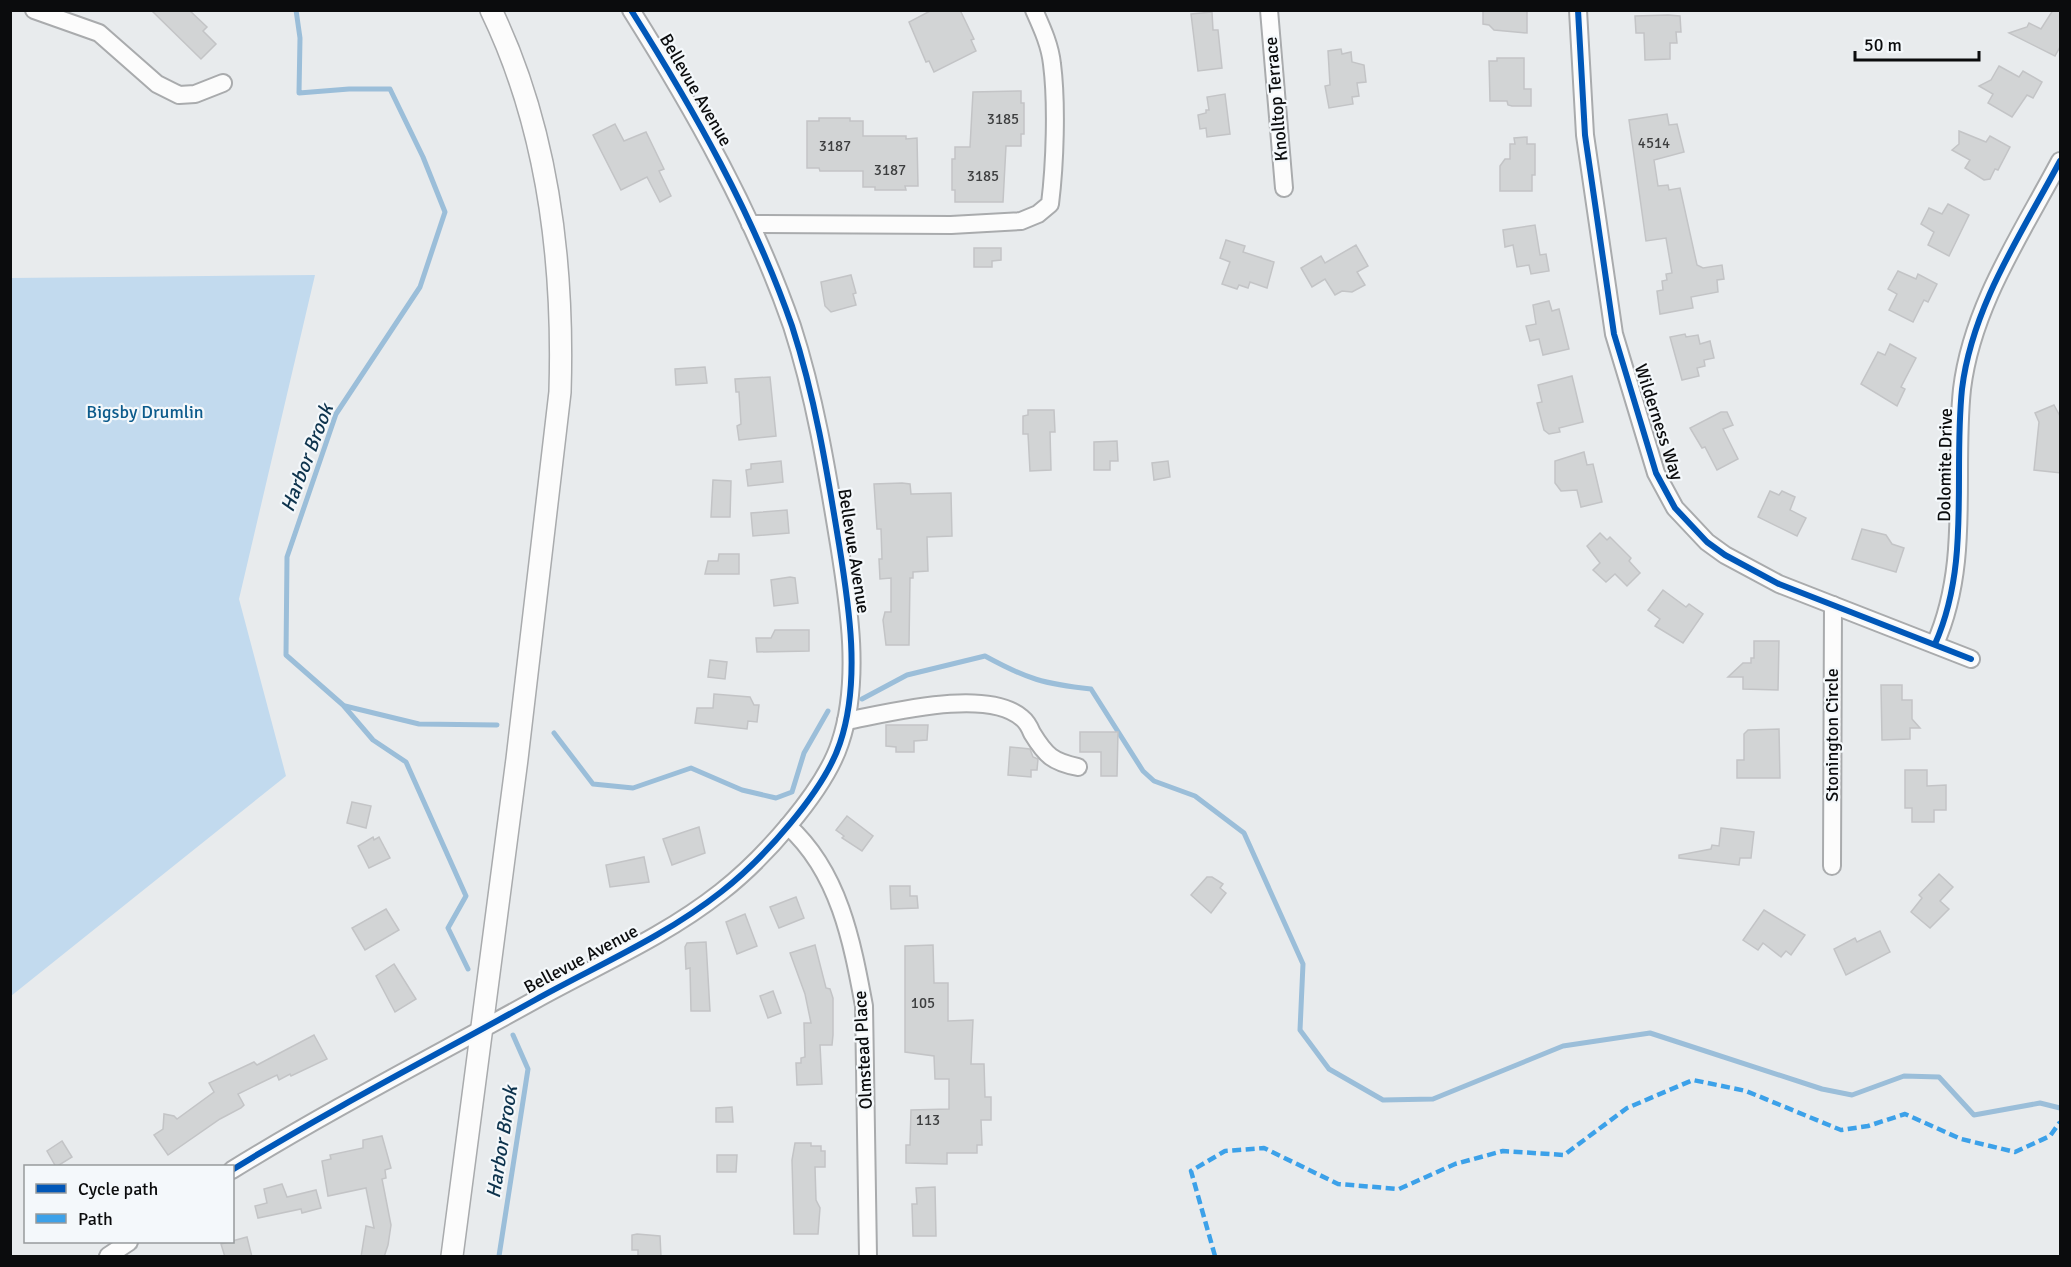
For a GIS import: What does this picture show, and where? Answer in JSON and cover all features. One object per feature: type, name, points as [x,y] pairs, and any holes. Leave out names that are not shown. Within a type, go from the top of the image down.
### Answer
[{"type":"main road","points":[[452,1257],[483,1030],[560,392],[562,338],[557,251],[542,160],[520,83],[491,10]]},
{"type":"street","points":[[34,10],[99,33],[157,84],[179,95],[195,94],[223,83]]},
{"type":"street","name":"Bellevue Avenue","points":[[234,1169],[294,1132],[662,933],[723,891],[788,826],[812,796],[840,744],[846,721],[851,630],[822,438],[792,326],[750,224],[678,84],[631,10]]},
{"type":"street","points":[[750,224],[951,225],[1021,221],[1038,214],[1050,204],[1054,178],[1052,63],[1047,40],[1034,10]]},
{"type":"street","name":"Knolltop Terrace","points":[[1269,10],[1284,188]]},
{"type":"street","name":"Wilderness Way","points":[[1578,10],[1584,135],[1614,334],[1656,473],[1675,508],[1707,542],[1725,555],[1779,584],[1971,659]]},
{"type":"street","name":"Dolomite Drive","points":[[1935,644],[1952,598],[1958,551],[1962,390],[1968,352],[1976,324],[1992,290],[2060,163]]},
{"type":"street","name":"Stonington Circle","points":[[1832,866],[1833,605]]},
{"type":"street","points":[[846,721],[936,705],[991,705],[1011,710],[1024,719],[1048,756],[1057,763],[1078,767]]},
{"type":"street","name":"Olmstead Place","points":[[788,826],[817,858],[840,903],[858,973],[864,1006],[868,1257]]},
{"type":"street","points":[[108,1257],[128,1243]]},
{"type":"green space","name":"Bigsby Drumlin","points":[[315,275],[239,599],[286,776],[11,996],[11,278]]},
{"type":"building","points":[[151,10],[189,10],[207,27],[203,31],[216,44],[201,59]]},
{"type":"building","points":[[932,10],[960,10],[974,39],[971,40],[976,51],[934,72],[929,61],[926,62],[909,22]]},
{"type":"building","points":[[1483,10],[1527,10],[1527,33],[1494,30],[1489,25],[1483,24]]},
{"type":"building","points":[[2053,10],[2061,10],[2061,45],[2055,56],[2009,33],[2027,27],[2029,23],[2041,29]]},
{"type":"building","points":[[1212,12],[1213,30],[1218,30],[1222,68],[1198,71],[1191,14]]},
{"type":"building","points":[[1635,16],[1680,16],[1681,32],[1676,32],[1677,43],[1670,43],[1670,59],[1645,60],[1644,33],[1636,33]]},
{"type":"building","points":[[1341,49],[1342,54],[1351,52],[1352,62],[1364,65],[1366,82],[1357,83],[1359,96],[1352,97],[1353,104],[1329,108],[1325,86],[1330,85],[1328,51]]},
{"type":"building","points":[[1497,58],[1524,58],[1524,89],[1531,89],[1531,106],[1512,106],[1508,105],[1507,101],[1490,101],[1489,61],[1497,61]]},
{"type":"building","points":[[1999,66],[2019,77],[2023,71],[2042,82],[2033,98],[2027,95],[2012,117],[1988,103],[1993,94],[1979,86],[1991,80]]},
{"type":"building","points":[[1021,91],[1021,103],[1024,103],[1024,134],[1021,134],[1021,146],[1006,146],[1003,202],[955,202],[955,190],[952,190],[952,159],[955,159],[955,147],[970,147],[973,92]]},
{"type":"building","points":[[1225,94],[1230,134],[1207,137],[1206,128],[1200,129],[1198,115],[1209,110],[1207,97]]},
{"type":"building","points":[[1667,114],[1669,125],[1677,124],[1684,152],[1654,160],[1658,186],[1668,185],[1669,190],[1680,188],[1697,265],[1703,268],[1722,265],[1724,279],[1717,280],[1718,292],[1691,297],[1693,308],[1660,314],[1657,291],[1663,290],[1662,281],[1667,280],[1666,274],[1672,273],[1666,238],[1646,241],[1629,120]]},
{"type":"building","points":[[819,118],[850,118],[850,121],[863,121],[863,136],[917,138],[918,186],[905,186],[906,190],[875,190],[875,187],[863,187],[863,171],[820,171],[819,168],[807,168],[807,121],[819,121]]},
{"type":"building","points":[[615,124],[624,141],[646,132],[664,169],[659,171],[671,196],[660,202],[647,177],[621,190],[593,135]]},
{"type":"building","points":[[1959,131],[1986,142],[1990,136],[2010,147],[1998,170],[1995,169],[1990,179],[1984,180],[1965,168],[1970,160],[1952,150],[1959,144]]},
{"type":"building","points":[[1527,137],[1527,144],[1535,144],[1535,175],[1532,175],[1532,191],[1500,191],[1500,166],[1505,159],[1510,159],[1510,144],[1515,144],[1514,138]]},
{"type":"building","points":[[1948,204],[1969,215],[1949,256],[1928,245],[1934,232],[1921,224],[1929,208],[1942,214]]},
{"type":"building","points":[[1535,225],[1540,255],[1546,254],[1549,271],[1531,274],[1529,265],[1517,267],[1513,245],[1505,247],[1503,230]]},
{"type":"building","points":[[1226,240],[1245,246],[1243,252],[1274,262],[1267,288],[1250,282],[1248,288],[1239,285],[1237,289],[1222,284],[1230,262],[1220,258]]},
{"type":"building","points":[[1356,245],[1368,266],[1357,272],[1365,285],[1352,292],[1342,291],[1335,295],[1325,279],[1312,287],[1301,268],[1321,256],[1325,263]]},
{"type":"building","points":[[974,248],[1001,248],[1001,260],[992,261],[992,267],[974,267]]},
{"type":"building","points":[[1898,271],[1916,279],[1918,274],[1937,284],[1928,302],[1924,300],[1913,322],[1889,310],[1897,294],[1888,289]]},
{"type":"building","points":[[851,275],[856,293],[853,294],[856,305],[831,312],[825,306],[821,282]]},
{"type":"building","points":[[1549,301],[1552,311],[1559,309],[1569,349],[1543,355],[1539,339],[1530,341],[1526,326],[1536,324],[1533,305]]},
{"type":"building","points":[[1685,334],[1686,337],[1698,335],[1700,344],[1710,341],[1714,358],[1704,360],[1705,366],[1697,368],[1699,376],[1682,380],[1670,337]]},
{"type":"building","points":[[1890,344],[1916,358],[1901,387],[1905,389],[1897,406],[1861,384],[1878,352],[1885,355]]},
{"type":"building","points":[[705,367],[707,383],[676,385],[675,369]]},
{"type":"building","points":[[1572,376],[1583,422],[1559,428],[1560,432],[1549,434],[1544,430],[1537,403],[1542,402],[1538,385]]},
{"type":"building","points":[[770,377],[776,436],[739,440],[737,426],[741,424],[739,392],[736,392],[735,379]]},
{"type":"building","points":[[2054,405],[2061,418],[2061,473],[2034,470],[2039,422],[2035,413]]},
{"type":"building","points":[[1028,410],[1054,410],[1055,432],[1050,432],[1051,470],[1030,471],[1028,434],[1023,434],[1023,416],[1028,415]]},
{"type":"building","points":[[1721,412],[1727,412],[1733,425],[1723,429],[1738,459],[1717,470],[1705,447],[1702,448],[1690,428]]},
{"type":"building","points":[[1117,441],[1118,461],[1110,461],[1110,470],[1094,470],[1094,442]]},
{"type":"building","points":[[1584,452],[1587,465],[1593,464],[1602,502],[1581,507],[1577,490],[1561,491],[1555,483],[1555,461]]},
{"type":"building","points":[[781,461],[783,482],[748,486],[746,470],[751,469],[751,464]]},
{"type":"building","points":[[1168,461],[1170,477],[1154,480],[1152,463]]},
{"type":"building","points":[[713,480],[731,481],[730,517],[711,517]]},
{"type":"building","points":[[874,484],[910,484],[911,494],[951,493],[952,536],[927,537],[928,571],[913,572],[913,578],[910,578],[909,645],[886,645],[883,620],[885,612],[891,612],[891,578],[880,579],[881,529],[877,529]]},
{"type":"building","points":[[1770,491],[1779,495],[1782,491],[1795,497],[1790,510],[1806,518],[1797,536],[1758,517]]},
{"type":"building","points":[[787,510],[789,533],[753,536],[751,513]]},
{"type":"building","points":[[1862,529],[1886,535],[1892,544],[1904,548],[1896,572],[1852,559]]},
{"type":"building","points":[[1600,533],[1607,540],[1610,537],[1631,558],[1629,561],[1640,573],[1627,586],[1615,574],[1606,582],[1593,570],[1600,563],[1587,546]]},
{"type":"building","points":[[719,554],[739,554],[739,574],[705,574],[708,561],[718,561]]},
{"type":"building","points":[[795,578],[798,603],[774,606],[771,580]]},
{"type":"building","points":[[1663,590],[1686,607],[1689,604],[1703,614],[1683,643],[1655,626],[1660,619],[1648,610]]},
{"type":"building","points":[[775,630],[809,630],[809,651],[757,652],[756,638],[771,638]]},
{"type":"building","points":[[1754,641],[1779,641],[1778,690],[1743,689],[1743,677],[1728,677],[1743,663],[1751,663],[1751,658],[1754,658]]},
{"type":"building","points":[[710,660],[727,662],[725,679],[708,677]]},
{"type":"building","points":[[1881,685],[1902,685],[1902,700],[1912,700],[1912,719],[1920,728],[1910,728],[1910,739],[1882,740]]},
{"type":"building","points":[[714,694],[750,697],[754,705],[759,705],[757,722],[748,721],[747,729],[695,723],[697,708],[713,708]]},
{"type":"building","points":[[886,725],[928,725],[927,740],[914,741],[914,752],[896,752],[896,747],[886,746]]},
{"type":"building","points":[[1779,729],[1780,778],[1737,778],[1737,760],[1744,760],[1744,734],[1748,730]]},
{"type":"building","points":[[1080,732],[1118,732],[1117,776],[1101,776],[1101,752],[1080,752]]},
{"type":"building","points":[[1010,747],[1030,749],[1033,757],[1038,759],[1037,770],[1031,770],[1031,777],[1008,775]]},
{"type":"building","points":[[1905,770],[1927,770],[1927,786],[1946,785],[1946,810],[1934,810],[1934,822],[1912,822],[1912,808],[1905,808]]},
{"type":"building","points":[[352,802],[371,806],[366,828],[347,823]]},
{"type":"building","points":[[847,816],[873,836],[862,851],[842,838],[844,836],[836,830]]},
{"type":"building","points":[[699,827],[705,853],[672,865],[663,839]]},
{"type":"building","points":[[1721,828],[1754,832],[1751,858],[1740,858],[1739,865],[1679,858],[1679,855],[1711,849],[1712,845],[1719,846]]},
{"type":"building","points":[[373,837],[374,840],[379,837],[390,858],[369,868],[358,846]]},
{"type":"building","points":[[644,857],[649,882],[610,887],[606,865]]},
{"type":"building","points":[[1939,874],[1953,887],[1940,901],[1949,909],[1930,928],[1911,912],[1922,898],[1919,895]]},
{"type":"building","points":[[1207,877],[1212,877],[1223,884],[1220,888],[1226,893],[1211,913],[1191,895]]},
{"type":"building","points":[[890,886],[910,886],[910,896],[917,896],[918,908],[891,909]]},
{"type":"building","points":[[796,897],[804,918],[779,928],[770,907]]},
{"type":"building","points":[[386,909],[399,930],[365,950],[352,928]]},
{"type":"building","points":[[1764,910],[1805,935],[1791,955],[1786,951],[1781,957],[1763,943],[1758,950],[1743,940]]},
{"type":"building","points":[[745,914],[757,946],[737,954],[726,922]]},
{"type":"building","points":[[1880,931],[1890,952],[1846,975],[1834,949],[1855,938],[1857,942]]},
{"type":"building","points":[[706,942],[710,1011],[691,1011],[690,968],[686,969],[685,947],[687,943]]},
{"type":"building","points":[[815,945],[826,988],[830,989],[833,998],[832,1045],[820,1045],[822,1084],[797,1085],[796,1063],[801,1063],[801,1058],[805,1057],[804,1023],[811,1023],[805,994],[790,953]]},
{"type":"building","points":[[933,945],[934,983],[948,983],[948,1021],[973,1020],[971,1064],[984,1064],[985,1097],[991,1097],[991,1120],[981,1120],[982,1145],[977,1145],[977,1153],[947,1153],[947,1164],[906,1163],[906,1145],[910,1145],[911,1110],[949,1109],[949,1079],[935,1079],[934,1056],[905,1052],[905,946]]},
{"type":"building","points":[[394,964],[416,999],[395,1012],[376,976]]},
{"type":"building","points":[[773,991],[781,1013],[768,1018],[760,996]]},
{"type":"building","points":[[314,1035],[327,1059],[279,1080],[277,1075],[238,1094],[244,1105],[241,1108],[220,1119],[168,1155],[154,1135],[163,1129],[164,1114],[177,1119],[214,1092],[209,1083],[254,1062],[257,1065]]},
{"type":"building","points":[[732,1107],[733,1122],[716,1122],[716,1108]]},
{"type":"building","points":[[382,1136],[391,1168],[385,1170],[386,1178],[382,1179],[391,1225],[388,1245],[384,1257],[361,1257],[366,1226],[374,1228],[366,1188],[328,1196],[322,1161],[331,1159],[330,1155],[363,1148],[363,1140]]},
{"type":"building","points":[[62,1141],[72,1157],[59,1165],[55,1165],[47,1151]]},
{"type":"building","points":[[795,1143],[811,1143],[811,1146],[821,1146],[821,1151],[825,1151],[825,1167],[815,1167],[816,1200],[820,1208],[818,1234],[794,1234],[792,1160]]},
{"type":"building","points":[[717,1155],[737,1155],[736,1172],[717,1172]]},
{"type":"building","points":[[282,1184],[287,1197],[316,1190],[321,1208],[302,1213],[301,1209],[258,1218],[255,1206],[267,1203],[264,1189]]},
{"type":"building","points":[[935,1187],[936,1236],[913,1236],[912,1204],[917,1204],[916,1188]]},
{"type":"building","points":[[632,1235],[660,1236],[661,1257],[638,1257],[638,1250],[632,1250]]},
{"type":"building","points":[[247,1237],[252,1257],[225,1257],[221,1244],[234,1243],[234,1240]]},
{"type":"waterway","name":"Harbor Brook","points":[[296,10],[300,38],[299,93],[349,89],[390,89],[423,157],[445,212],[420,287],[336,414],[287,557],[286,655],[343,705],[373,740],[406,762],[466,896],[448,928],[468,969]]},
{"type":"waterway","points":[[862,699],[907,675],[985,656],[1036,679],[1091,689],[1143,771],[1154,781],[1195,796],[1244,833],[1303,964],[1300,1030],[1329,1069],[1383,1100],[1433,1099],[1563,1046],[1650,1033],[1822,1089],[1852,1095],[1904,1076],[1939,1077],[1974,1115],[2040,1103],[2060,1108]]},
{"type":"waterway","points":[[345,706],[419,724],[497,725]]},
{"type":"waterway","points":[[554,733],[593,784],[633,788],[691,768],[742,790],[776,798],[792,792],[804,753],[828,711]]},
{"type":"waterway","name":"Harbor Brook","points":[[499,1256],[528,1069],[513,1035]]},
{"type":"marked path","points":[[1215,1256],[1191,1171],[1225,1151],[1264,1148],[1338,1184],[1399,1189],[1455,1164],[1503,1151],[1564,1155],[1627,1108],[1693,1080],[1746,1091],[1841,1130],[1868,1126],[1905,1114],[1961,1139],[2015,1152],[2050,1136],[2060,1122]]},
{"type":"cycle path","points":[[234,1169],[383,1083],[654,937],[699,908],[755,862],[790,824],[820,782],[840,743],[846,719],[852,669],[849,618],[825,462],[800,353],[776,284],[741,203],[699,124],[631,10]]},
{"type":"cycle path","points":[[1578,10],[1585,135],[1614,334],[1656,473],[1675,508],[1707,542],[1725,555],[1779,584],[1971,659]]},
{"type":"cycle path","points":[[1935,644],[1946,613],[1957,550],[1960,421],[1962,389],[1968,358],[1976,328],[2000,271],[2060,161]]}]
